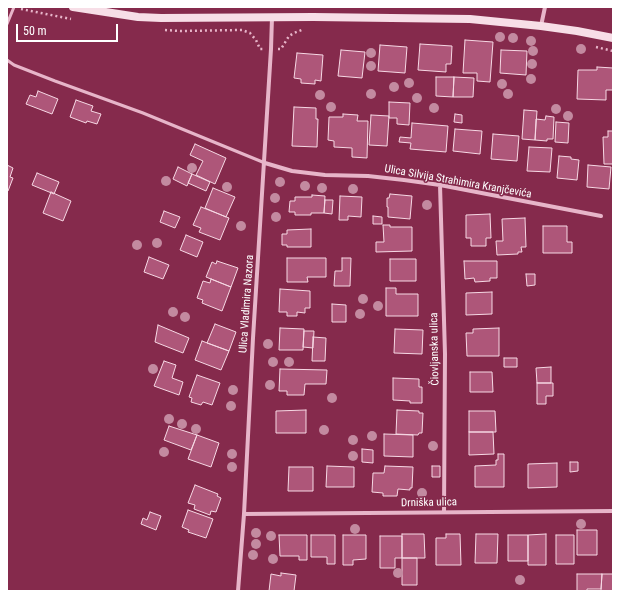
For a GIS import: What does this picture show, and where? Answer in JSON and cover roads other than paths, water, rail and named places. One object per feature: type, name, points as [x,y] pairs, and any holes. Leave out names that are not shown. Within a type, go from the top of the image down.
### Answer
[{"type":"street","points":[[73,7],[138,17],[161,18],[272,17],[470,19],[541,26],[613,38]]},
{"type":"street","points":[[541,26],[545,7]]},
{"type":"street","name":"Ulica Vladimira Nazora","points":[[238,591],[265,163],[272,17]]},
{"type":"street","name":"Ulica Silvija Strahimira Kranjčevića","points":[[265,163],[292,171],[325,175],[368,176],[440,185],[601,216]]},
{"type":"street","name":"Čiovljanska ulica","points":[[440,185],[445,354],[444,512]]},
{"type":"street","name":"Drniška ulica","points":[[244,514],[613,511]]},
{"type":"lane","points":[[7,24],[14,7]]},
{"type":"lane","points":[[7,60],[55,80],[144,113],[265,163]]}]
